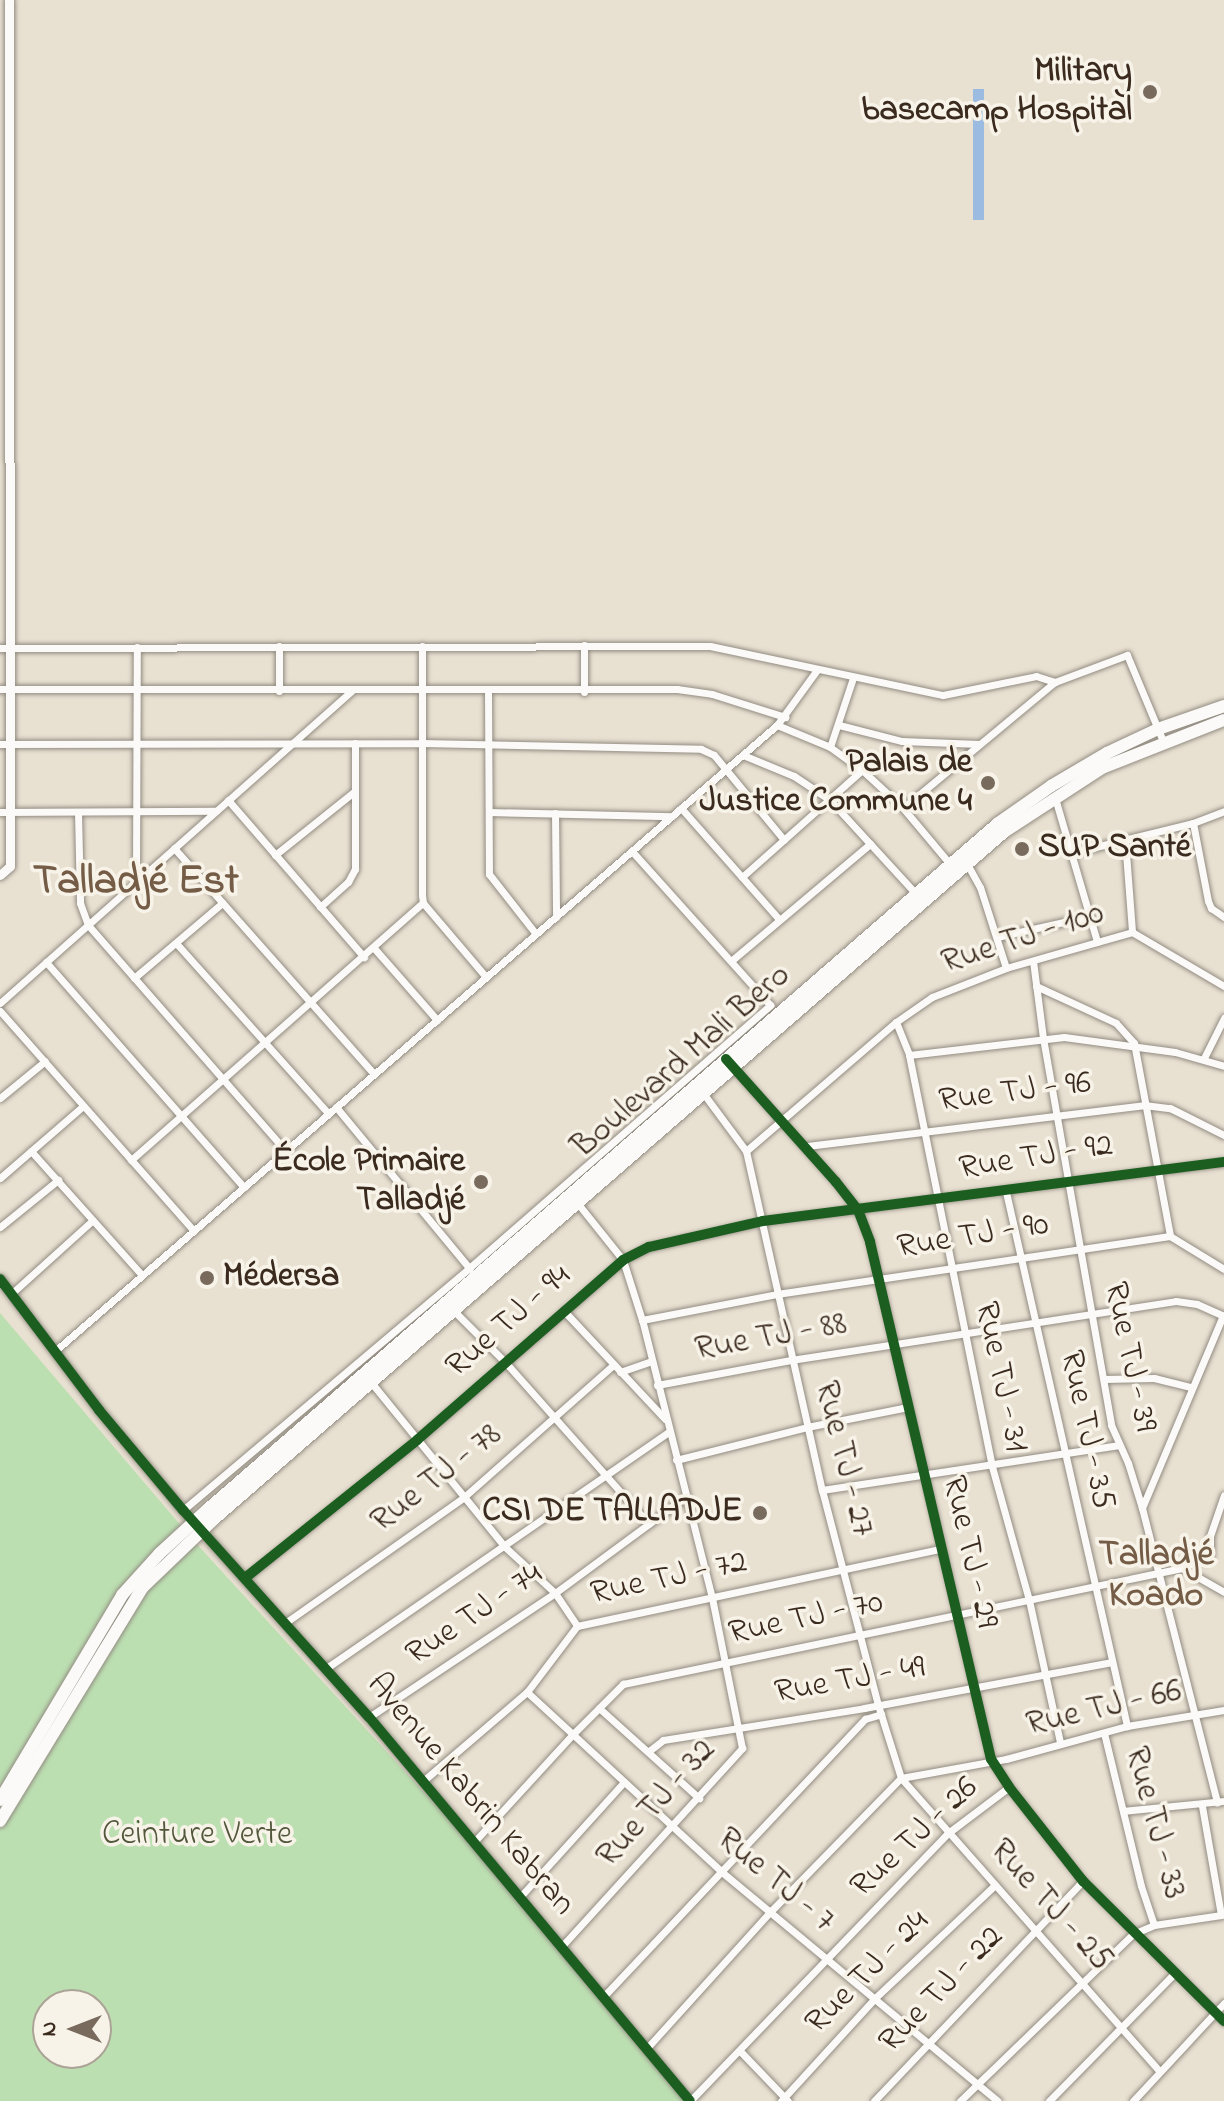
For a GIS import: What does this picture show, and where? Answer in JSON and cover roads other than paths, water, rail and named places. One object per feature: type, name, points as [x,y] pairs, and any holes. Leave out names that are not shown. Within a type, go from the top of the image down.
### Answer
[{"type":"main road","name":"Boulevard Mali Bero","points":[[211,1514],[227,1493],[449,1306],[579,1205],[916,894],[1051,786],[1224,706]]},
{"type":"main road","name":"Boulevard Mali Bero","points":[[211,1514],[370,1381],[449,1306],[472,1272],[709,1066],[729,1064],[959,861],[1055,797],[1161,735],[1224,720]]},
{"type":"main road","points":[[0,1800],[122,1595],[211,1514]]},
{"type":"main road","points":[[0,1821],[142,1588],[185,1538]]},
{"type":"street","points":[[0,875],[10,866],[5,812],[5,23],[9,0]]},
{"type":"street","points":[[584,645],[584,692]]},
{"type":"street","points":[[279,646],[279,691]]},
{"type":"street","points":[[422,646],[423,903],[486,977]]},
{"type":"street","points":[[5,648],[710,646],[853,678],[948,695],[1036,676],[1055,682]]},
{"type":"street","points":[[136,882],[137,647]]},
{"type":"street","points":[[903,808],[1055,682],[1127,655],[1161,735]]},
{"type":"street","points":[[55,1351],[777,725],[817,670]]},
{"type":"street","points":[[830,747],[853,678]]},
{"type":"street","points":[[5,689],[697,691],[785,717]]},
{"type":"street","points":[[0,1003],[351,691]]},
{"type":"street","points":[[488,691],[489,874],[536,934]]},
{"type":"street","points":[[777,725],[830,747],[862,770],[959,861],[980,887],[1006,968]]},
{"type":"street","points":[[839,725],[902,741],[979,744]]},
{"type":"street","points":[[320,907],[348,882],[355,869],[355,743]]},
{"type":"street","points":[[5,744],[489,743],[701,749],[710,752],[784,840]]},
{"type":"street","points":[[743,755],[794,776],[830,800],[916,894]]},
{"type":"street","points":[[742,877],[862,770]]},
{"type":"street","points":[[275,855],[355,791]]},
{"type":"street","points":[[1055,797],[1097,942]]},
{"type":"street","points":[[228,800],[364,957]]},
{"type":"street","points":[[681,808],[779,919]]},
{"type":"street","points":[[5,812],[216,811]]},
{"type":"street","points":[[1071,853],[1193,823],[1224,811]]},
{"type":"street","points":[[78,812],[80,903],[88,925],[286,1151]]},
{"type":"street","points":[[489,812],[672,816]]},
{"type":"street","points":[[555,813],[556,917]]},
{"type":"street","points":[[1193,823],[1208,901],[1211,908],[1224,917]]},
{"type":"street","points":[[1125,840],[1132,932],[1224,986]]},
{"type":"street","points":[[731,961],[870,844]]},
{"type":"street","points":[[174,848],[374,1074]]},
{"type":"street","points":[[632,851],[770,1005],[709,1066]]},
{"type":"street","points":[[134,978],[222,903]]},
{"type":"street","points":[[131,1160],[423,903]]},
{"type":"street","points":[[997,937],[1090,916]]},
{"type":"street","name":"Rue TJ - 100","points":[[783,1120],[896,1022],[944,991],[1006,968],[1132,932]]},
{"type":"street","points":[[176,943],[329,1114]]},
{"type":"street","points":[[374,948],[437,1020]]},
{"type":"street","name":"Rue TJ - 39","points":[[1033,961],[1056,1114],[1118,1445],[1128,1463],[1142,1508],[1156,1575],[1220,1802]]},
{"type":"street","points":[[46,962],[244,1187]]},
{"type":"street","points":[[1036,986],[1116,1023],[1136,1048],[1170,1236],[1224,1269]]},
{"type":"street","points":[[0,1011],[194,1231]]},
{"type":"street","points":[[1204,1058],[1224,1018]]},
{"type":"street","name":"Rue TJ - 31","points":[[896,1022],[909,1055],[991,1463],[1029,1600],[1060,1742]]},
{"type":"street","points":[[909,1055],[1043,1038],[1078,1038],[1204,1058],[1224,1066]]},
{"type":"street","points":[[0,1098],[45,1061]]},
{"type":"street","name":"Rue TJ - 29","points":[[729,1064],[807,1146],[858,1210],[880,1278],[939,1549],[991,1759],[1009,1787],[1083,1881],[1224,2021]]},
{"type":"street","name":"Rue TJ - 27","points":[[703,1093],[746,1151],[822,1490],[862,1633],[878,1705],[901,1778]]},
{"type":"street","name":"Rue TJ - 96","points":[[807,1146],[1144,1105],[1170,1108],[1224,1135]]},
{"type":"street","points":[[0,1178],[83,1106]]},
{"type":"street","points":[[183,1510],[472,1272],[336,1107]]},
{"type":"street","points":[[746,1151],[783,1120]]},
{"type":"street","points":[[31,1151],[142,1275]]},
{"type":"street","name":"Rue TJ - 92","points":[[858,1210],[1224,1162]]},
{"type":"street","points":[[0,1227],[58,1180]]},
{"type":"street","name":"Rue TJ - 35","points":[[1006,1192],[1127,1726]]},
{"type":"street","points":[[579,1205],[623,1260],[642,1320],[712,1598],[740,1726]]},
{"type":"street","name":"Rue TJ - 94","points":[[245,1578],[417,1440],[623,1260],[669,1240],[763,1221],[858,1210]]},
{"type":"street","points":[[11,1294],[93,1220]]},
{"type":"street","name":"Rue TJ - 90","points":[[642,1320],[777,1294],[1170,1236]]},
{"type":"street","name":"Avenue Kabrin Kabran","points":[[0,1279],[197,1527],[369,1717],[690,2101]]},
{"type":"street","name":"Rue TJ - 88","points":[[657,1385],[791,1360],[1176,1301],[1197,1304],[1223,1314]]},
{"type":"street","points":[[449,1306],[506,1363],[649,1524]]},
{"type":"street","points":[[564,1311],[666,1421]]},
{"type":"street","points":[[1142,1508],[1223,1314]]},
{"type":"street","points":[[620,1372],[652,1361]]},
{"type":"street","name":"Rue TJ - 78","points":[[285,1623],[464,1497],[613,1365]]},
{"type":"street","points":[[1104,1379],[1154,1378],[1191,1387]]},
{"type":"street","points":[[370,1381],[505,1547],[555,1593],[577,1626]]},
{"type":"street","points":[[676,1460],[807,1427],[908,1407]]},
{"type":"street","points":[[325,1669],[669,1432]]},
{"type":"street","points":[[822,1490],[1118,1445]]},
{"type":"street","points":[[217,1481],[227,1493]]},
{"type":"street","name":"Rue TJ - 74","points":[[369,1717],[555,1593],[685,1497]]},
{"type":"street","points":[[1223,1497],[1224,1512]]},
{"type":"street","name":"Rue TJ - 70","points":[[474,1842],[573,1734],[630,1681],[1094,1589],[1182,1568],[1210,1556],[1210,1536],[1223,1497]]},
{"type":"street","name":"Rue TJ - 72","points":[[423,1781],[527,1692],[577,1626],[939,1549]]},
{"type":"street","points":[[1182,1568],[1224,1592]]},
{"type":"street","name":"Rue TJ - 49","points":[[649,1751],[663,1740],[1111,1662]]},
{"type":"street","name":"Rue TJ - 7","points":[[527,1692],[723,1873],[998,2101]]},
{"type":"street","points":[[599,1708],[699,1798]]},
{"type":"street","name":"Rue TJ - 66","points":[[901,1778],[991,1759],[1006,1759],[1127,1726],[1224,1710]]},
{"type":"street","points":[[604,1996],[865,1719],[881,1714]]},
{"type":"street","name":"Rue TJ - 32","points":[[562,1946],[740,1751],[740,1726]]},
{"type":"street","name":"Rue TJ - 33","points":[[1104,1733],[1141,1886],[1154,1925]]},
{"type":"street","points":[[647,2048],[771,1911],[901,1778]]},
{"type":"street","name":"Rue TJ - 25","points":[[901,1778],[1084,1981],[1159,2071]]},
{"type":"street","points":[[520,1897],[624,1782]]},
{"type":"street","name":"Rue TJ - 26","points":[[690,2101],[948,1833],[1009,1787]]},
{"type":"street","points":[[1123,1811],[1220,1802]]},
{"type":"street","points":[[960,2101],[1133,1934],[1154,1925],[1221,1915],[1223,1904],[1202,1806]]},
{"type":"street","name":"Rue TJ - 22","points":[[874,2101],[1083,1881]]},
{"type":"street","name":"Rue TJ - 24","points":[[784,2100],[874,1999],[995,1885]]},
{"type":"street","points":[[1049,2101],[1174,1974]]},
{"type":"street","points":[[1133,2101],[1224,2003]]},
{"type":"street","points":[[740,2051],[784,2100]]},
{"type":"water","points":[[973,89],[984,89],[984,220],[973,220]]},
{"type":"place","name":"Military basecamp Hospital","points":[[1150,92]]},
{"type":"place","name":"Palais de Justice Commune 4","points":[[988,783]]},
{"type":"place","name":"SUP Santé","points":[[1022,849]]},
{"type":"place","name":"École Primaire Talladjé","points":[[481,1182]]},
{"type":"place","name":"Médersa","points":[[207,1278]]},
{"type":"place","name":"CSI DE TALLADJE","points":[[760,1513]]},
{"type":"district","name":"Talladjé Est","points":[[136,882]]},
{"type":"district","name":"Talladjé Koado","points":[[1156,1576]]},
{"type":"park label","name":"Ceinture Verte","points":[[197,1836]]}]
